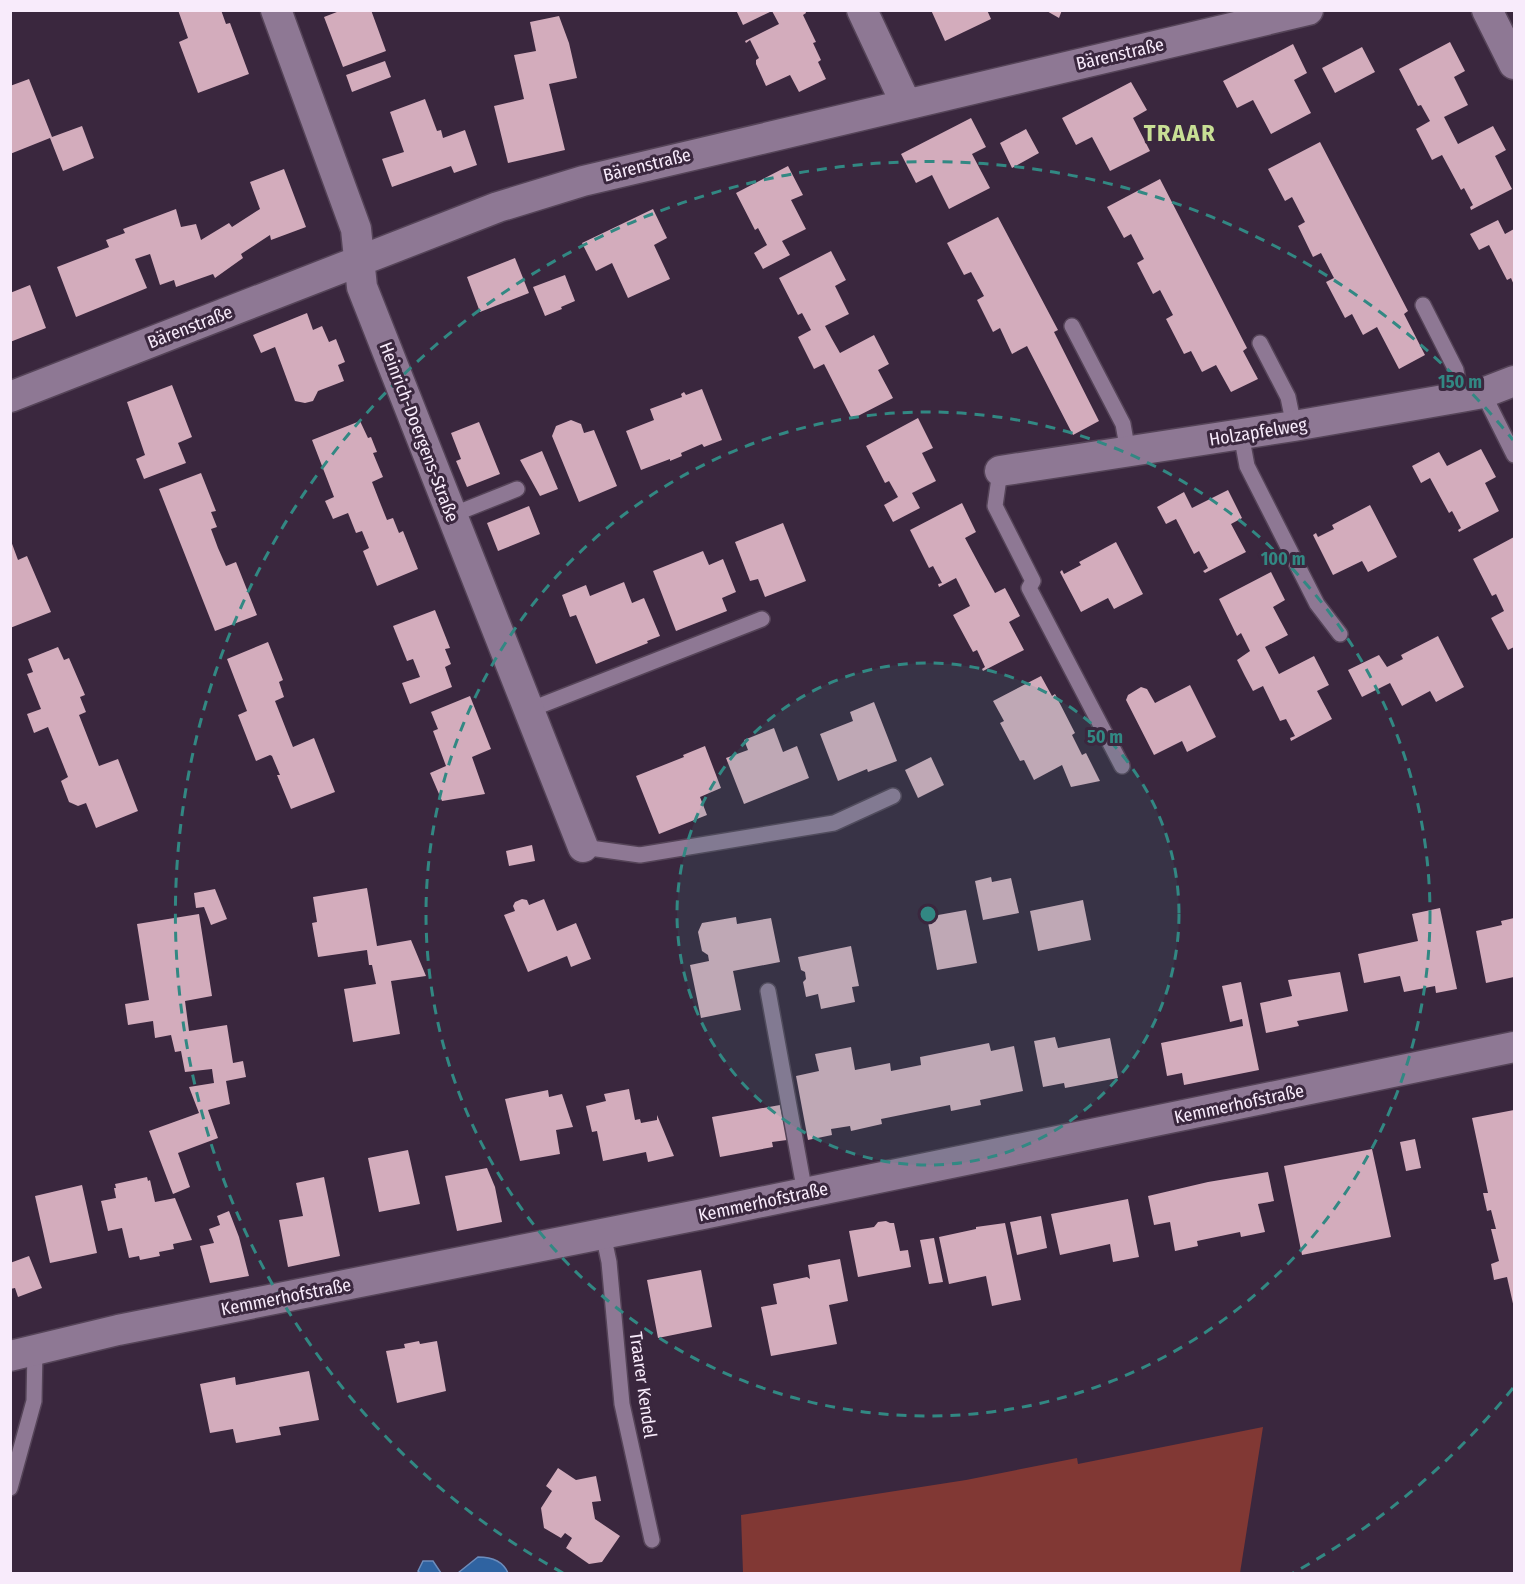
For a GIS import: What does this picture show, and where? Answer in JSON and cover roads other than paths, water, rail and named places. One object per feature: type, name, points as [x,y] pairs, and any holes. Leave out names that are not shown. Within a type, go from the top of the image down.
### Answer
[{"type":"street","name":"Heinrich-Doergens-Straße","points":[[276,10],[356,229],[362,287],[583,847]]},
{"type":"street","points":[[862,10],[906,104]]},
{"type":"street","name":"Bärenstraße","points":[[10,397],[498,207],[583,181],[1267,15],[1308,10]]},
{"type":"street","points":[[1487,10],[1515,64]]},
{"type":"street","name":"Holzapfelweg","points":[[1000,471],[1294,426],[1472,395],[1515,381]]},
{"type":"street","name":"Kemmerhofstraße","points":[[23,1352],[118,1330],[603,1234],[1515,1047]]},
{"type":"lane","points":[[1424,304],[1456,370],[1515,455]]},
{"type":"lane","points":[[1072,326],[1123,424],[1128,452]]},
{"type":"lane","points":[[1260,342],[1288,397],[1294,426]]},
{"type":"lane","points":[[1241,434],[1247,466],[1317,604],[1340,634]]},
{"type":"lane","points":[[1000,471],[994,506],[1033,581],[1029,588],[1122,766]]},
{"type":"lane","points":[[452,515],[518,489]]},
{"type":"lane","points":[[529,710],[762,619]]},
{"type":"lane","points":[[583,847],[640,855],[834,823],[893,796]]},
{"type":"lane","points":[[768,991],[805,1193]]},
{"type":"lane","name":"Traarer Kendel","points":[[603,1234],[609,1262],[622,1404],[652,1540]]},
{"type":"lane","points":[[10,1488],[34,1401],[23,1352]]},
{"type":"water","points":[[478,1557],[496,1560],[508,1573],[458,1573]]},
{"type":"water","points":[[423,1561],[433,1561],[441,1573],[420,1573],[418,1571]]},
{"type":"district","name":"TRAAR","points":[[1180,133]]}]
